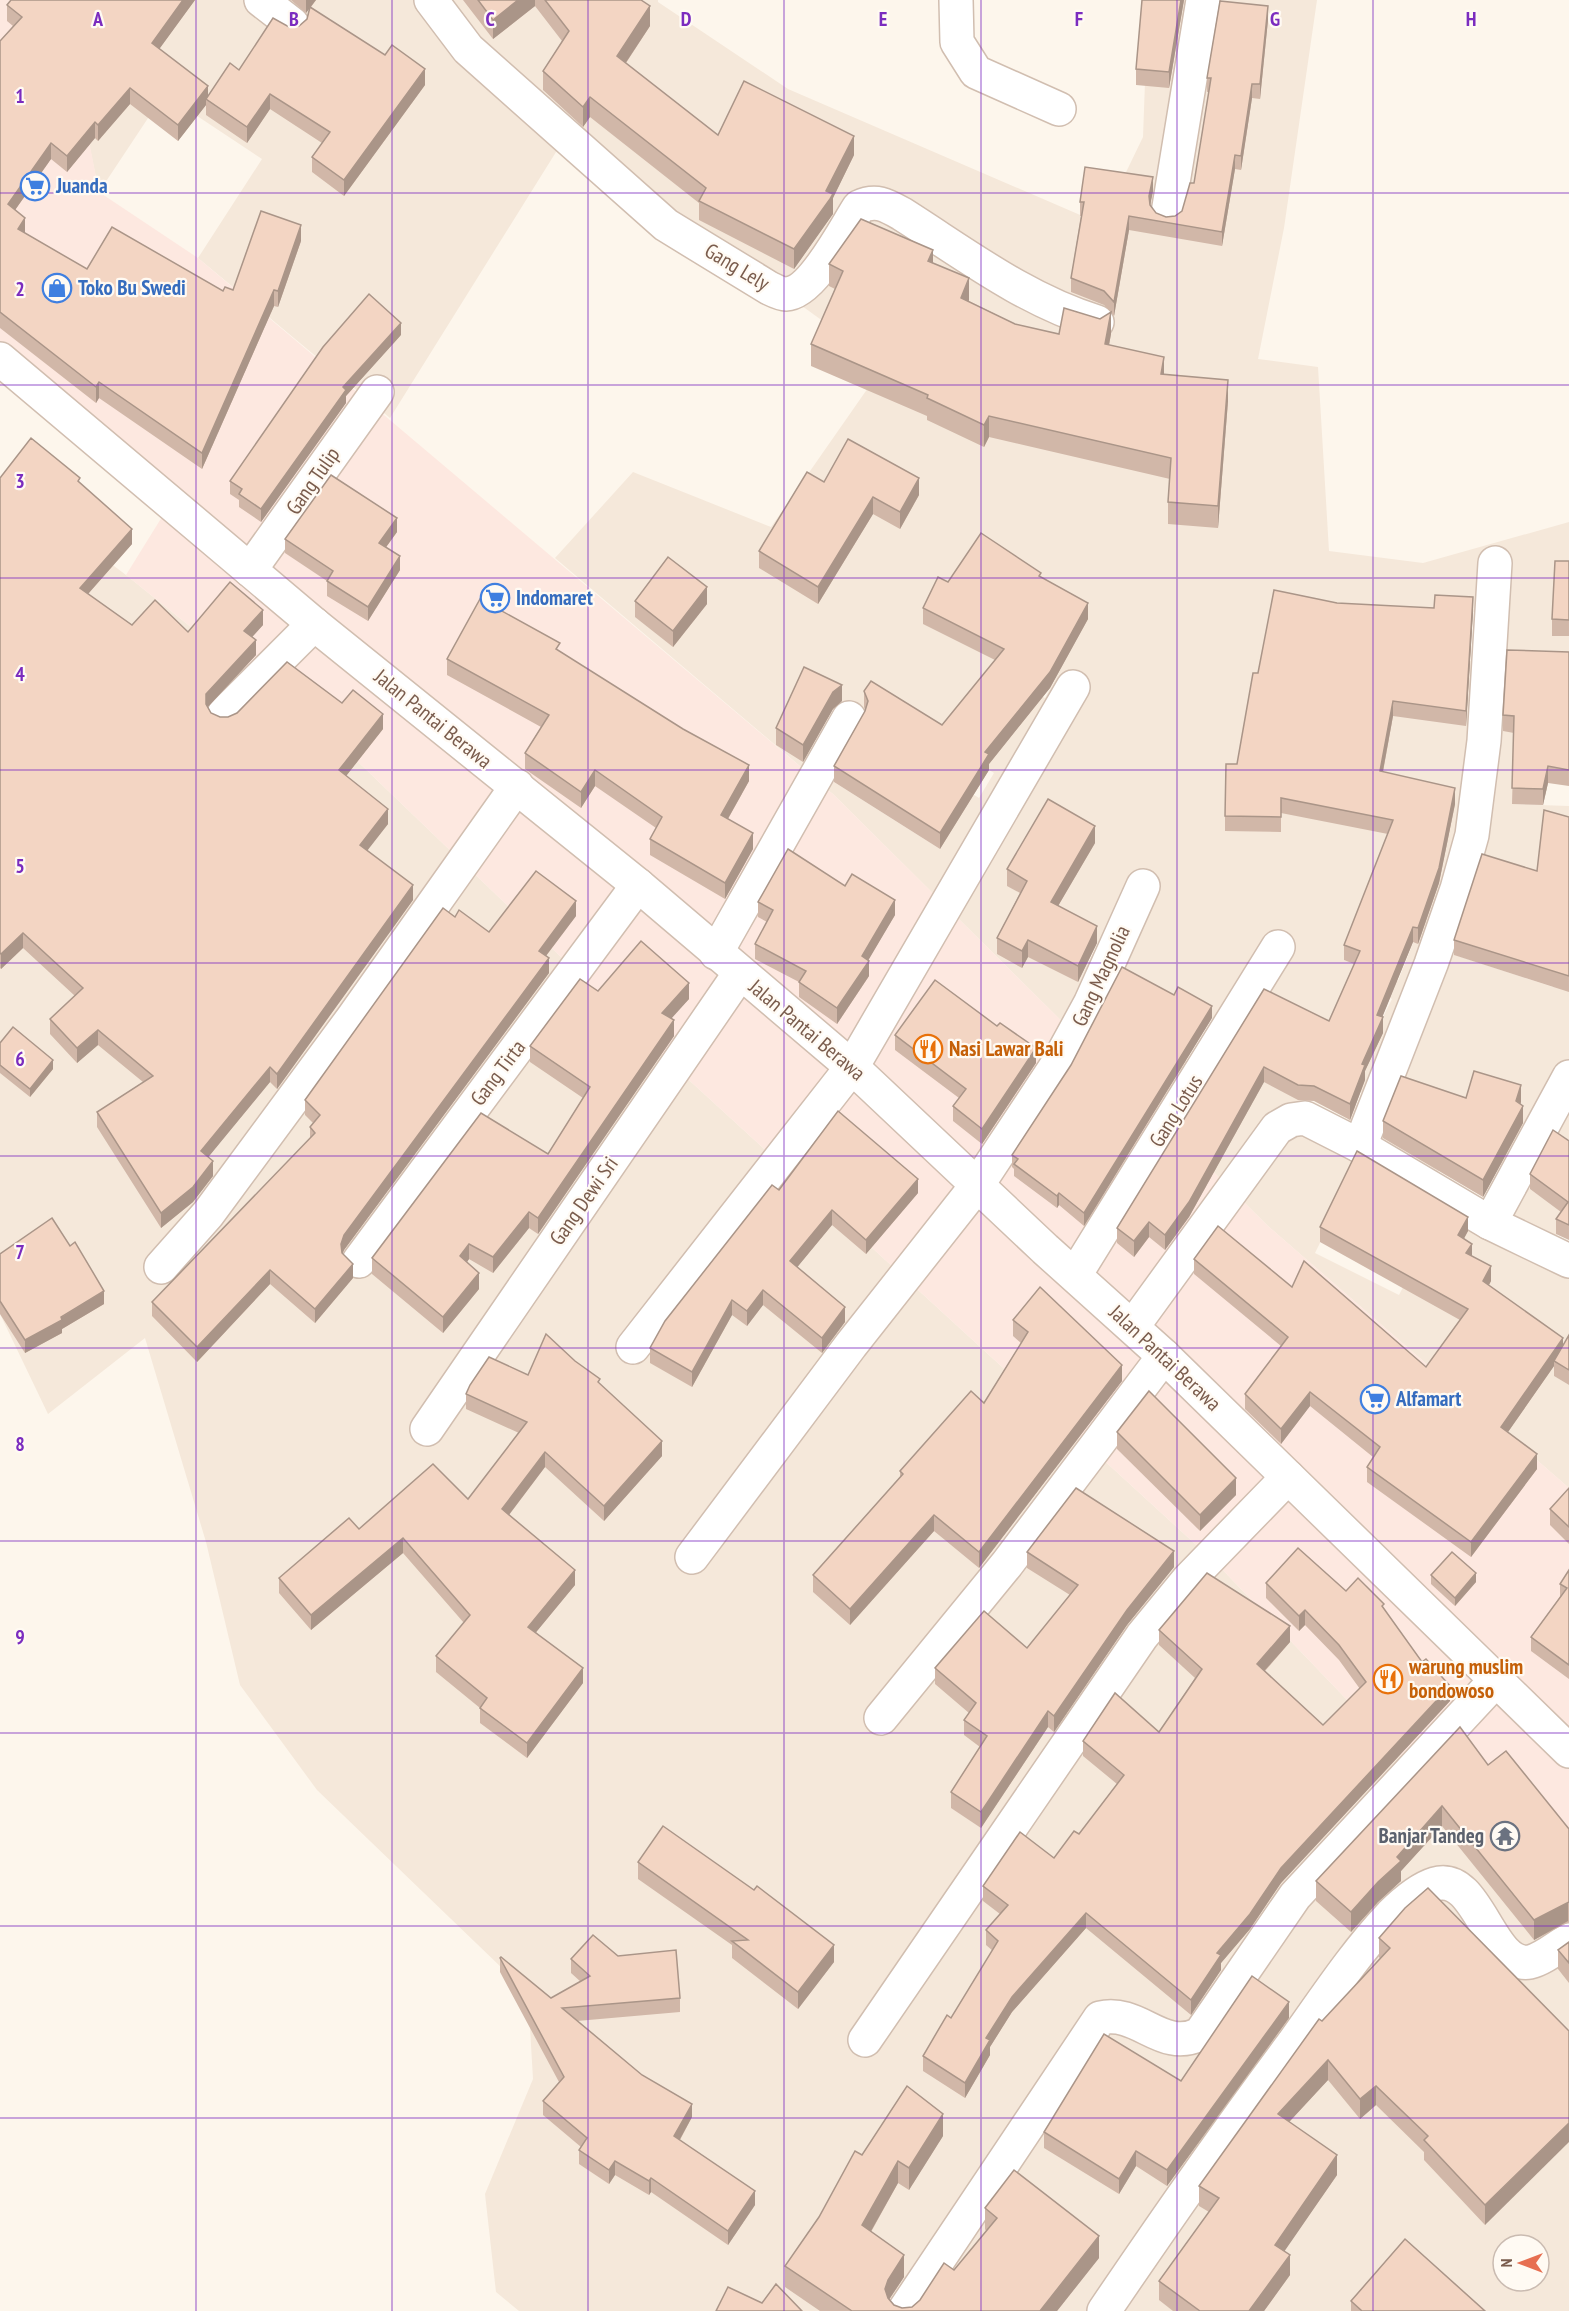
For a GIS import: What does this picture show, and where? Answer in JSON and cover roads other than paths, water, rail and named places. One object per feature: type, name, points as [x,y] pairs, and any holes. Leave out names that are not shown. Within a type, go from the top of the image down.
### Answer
[{"type":"street","points":[[261,0],[292,24]]},
{"type":"street","name":"Gang Lely","points":[[431,0],[468,49],[666,225],[768,288],[785,294],[798,290],[816,274],[859,207],[871,202],[883,203],[1018,289],[1064,312],[1097,322]]},
{"type":"street","points":[[956,0],[957,42],[976,72],[1059,109]]},
{"type":"street","points":[[1168,213],[1203,0]]},
{"type":"street","name":"Jalan Pantai Berawa","points":[[0,359],[314,624],[638,885],[852,1067],[1075,1275],[1133,1326],[1569,1751]]},
{"type":"street","name":"Gang Tulip","points":[[250,570],[377,392]]},
{"type":"street","points":[[1360,1146],[1402,1043],[1450,910],[1472,835],[1484,741],[1495,563]]},
{"type":"street","points":[[224,714],[314,624]]},
{"type":"street","points":[[633,1347],[852,1067],[1073,687]]},
{"type":"street","name":"Gang Dewi Sri","points":[[427,1429],[728,963],[849,717]]},
{"type":"street","points":[[161,1267],[208,1214],[339,1038],[517,786]]},
{"type":"street","name":"Gang Tirta","points":[[358,1261],[638,885]]},
{"type":"street","name":"Gang Magnolia","points":[[692,1557],[851,1345],[978,1184],[1055,1068],[1090,1004],[1143,886]]},
{"type":"street","name":"Gang Lotus","points":[[1075,1275],[1278,947]]},
{"type":"street","points":[[1491,1223],[1569,1077]]},
{"type":"street","points":[[1133,1326],[1277,1128],[1291,1120],[1305,1118],[1360,1146],[1491,1223],[1569,1261]]},
{"type":"street","points":[[881,1718],[1007,1564],[1164,1356]]},
{"type":"street","points":[[865,2040],[1142,1636],[1188,1580],[1288,1477]]},
{"type":"street","points":[[904,2311],[1100,2018],[1112,2015],[1125,2016],[1169,2039],[1188,2040],[1200,2034],[1295,1896],[1495,1681]]},
{"type":"street","points":[[1104,2311],[1213,2152],[1331,1990],[1391,1916],[1420,1891],[1438,1883],[1455,1887],[1470,1899],[1507,1955],[1520,1962],[1531,1962],[1569,1940]]},
{"type":"place","name":"Juanda","points":[[35,186]]},
{"type":"place","name":"Toko Bu Swedi","points":[[57,288]]},
{"type":"place","name":"Indomaret","points":[[495,598]]},
{"type":"place","name":"Nasi Lawar Bali","points":[[928,1049]]},
{"type":"place","name":"Alfamart","points":[[1375,1399]]},
{"type":"place","name":"warung muslim bondowoso","points":[[1388,1679]]},
{"type":"place","name":"Banjar Tandeg","points":[[1505,1836]]}]
